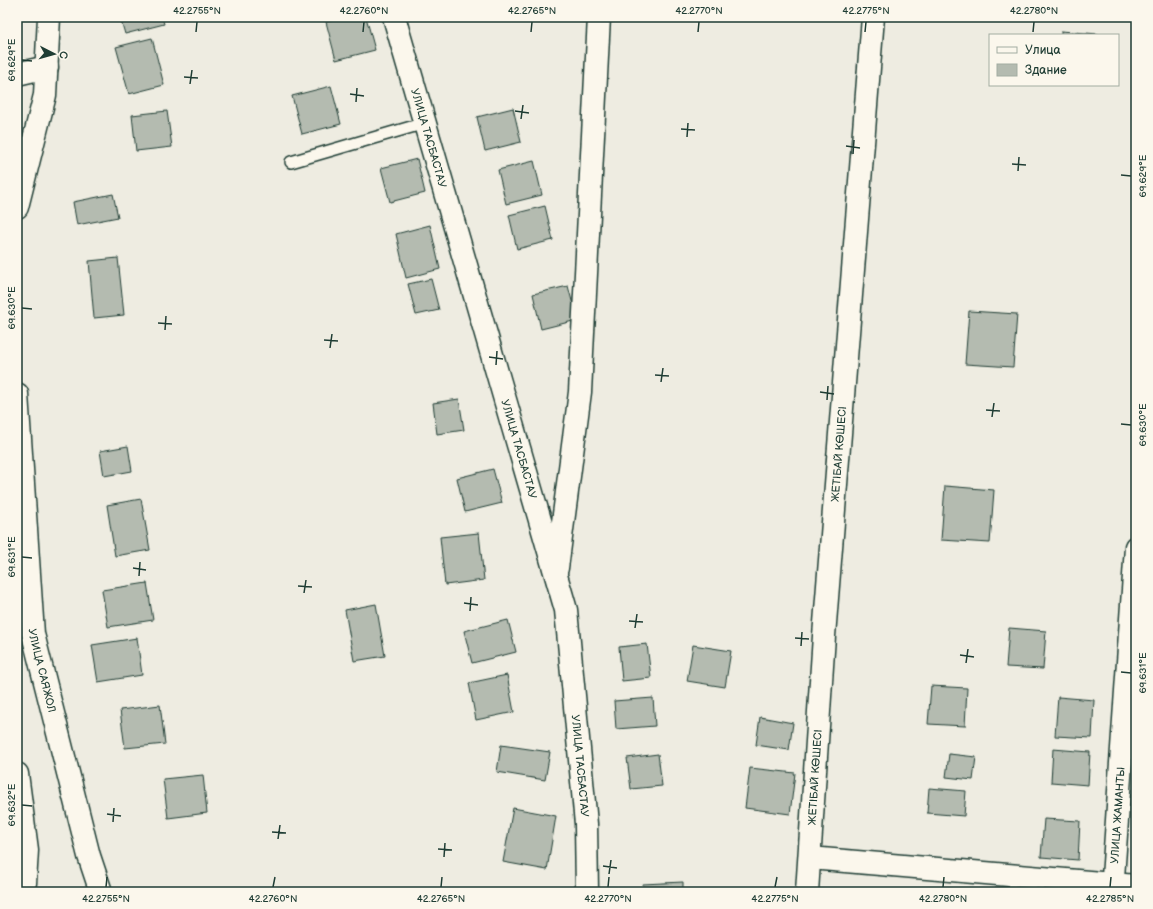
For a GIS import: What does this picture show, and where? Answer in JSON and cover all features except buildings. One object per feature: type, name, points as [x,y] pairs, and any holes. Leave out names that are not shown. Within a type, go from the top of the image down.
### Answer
[{"type":"street","points":[[17,206],[40,117],[47,67],[49,17]]},
{"type":"street","name":"УЛИЦА ТАСБАСТАУ","points":[[394,17],[566,610],[586,824],[587,892]]},
{"type":"street","points":[[556,577],[580,392],[599,17]]},
{"type":"street","name":"ЖЕТІБАЙ КӨШЕСІ","points":[[807,892],[824,636],[873,17]]},
{"type":"street","points":[[17,74],[47,67]]},
{"type":"street","name":"УЛИЦА САЯЖОЛ","points":[[17,394],[33,634],[89,856],[101,892]]},
{"type":"street","name":"УЛИЦА ЖАМАНТЫ","points":[[1112,888],[1136,547]]},
{"type":"street","points":[[17,774],[27,850],[24,883],[17,891]]},
{"type":"street","points":[[810,858],[1112,888],[1136,886]]},
{"type":"lane","points":[[291,162],[425,123]]}]
